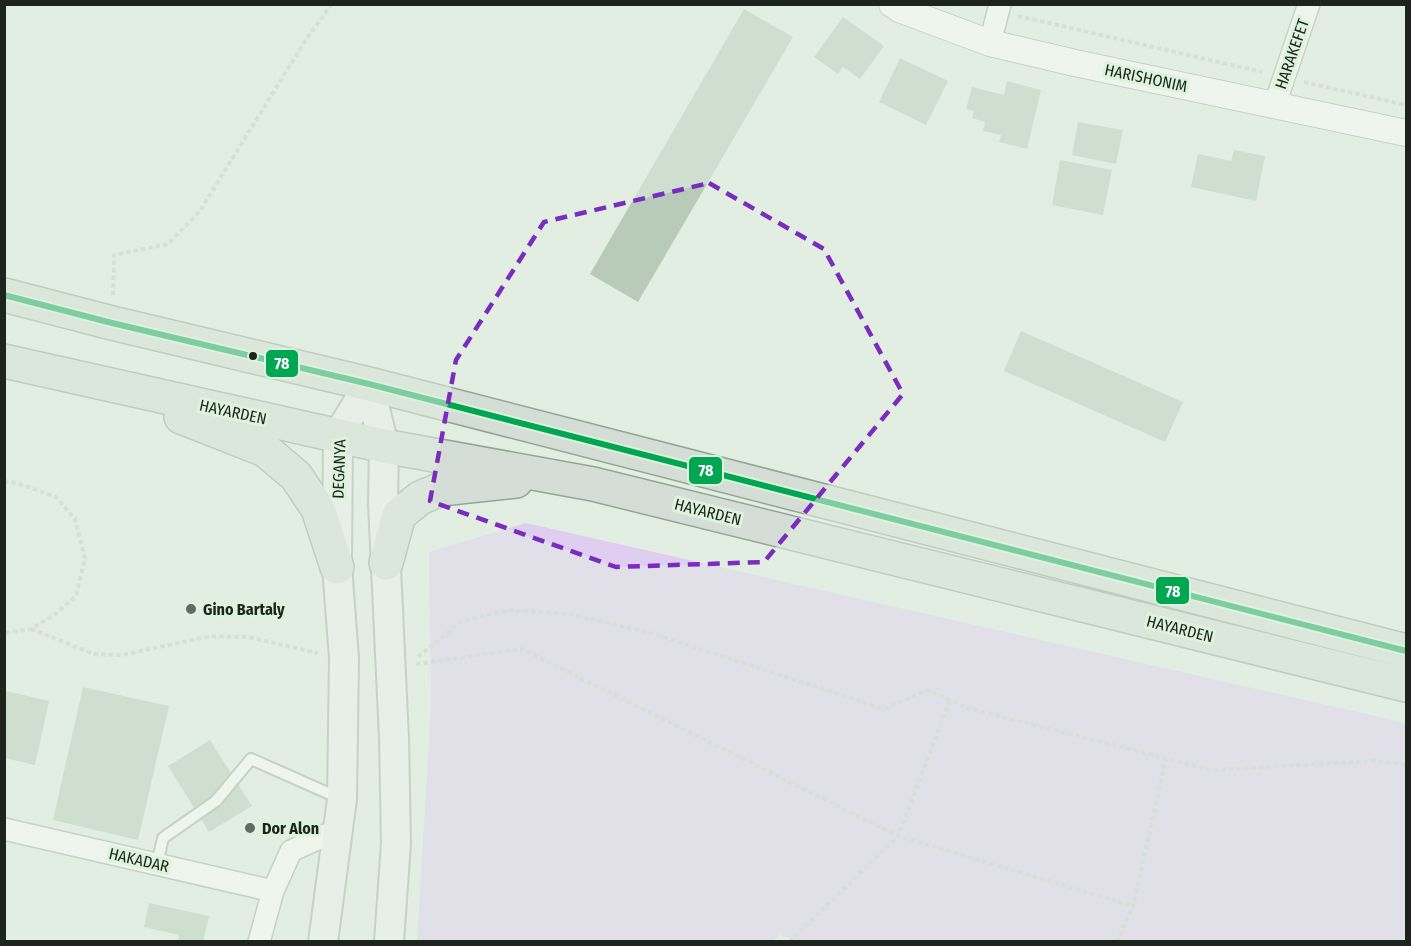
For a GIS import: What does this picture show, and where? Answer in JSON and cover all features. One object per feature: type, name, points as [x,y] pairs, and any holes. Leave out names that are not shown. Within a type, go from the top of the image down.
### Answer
[{"type":"highway","points":[[4,295],[112,324],[369,384],[1407,651]]},
{"type":"highway","name":"HAYARDEN","points":[[4,361],[384,446],[593,484],[1407,685]]},
{"type":"highway","points":[[55,373],[265,450],[296,476],[318,509],[337,567]]},
{"type":"highway","points":[[386,563],[399,515],[420,498],[441,489],[552,477]]},
{"type":"main road","name":"DEGANYA","points":[[322,942],[342,799],[344,658],[337,567],[338,435],[369,384]]},
{"type":"main road","points":[[369,384],[384,446],[383,503],[386,563],[403,660],[394,739],[396,843],[389,942]]},
{"type":"street","name":"HARISHONIM","points":[[892,4],[899,9],[990,43],[1407,134]]},
{"type":"street","name":"HARAKEFET","points":[[1275,104],[1309,4]]},
{"type":"street","points":[[990,43],[999,8]]},
{"type":"street","name":"HAKADAR","points":[[4,829],[273,891]]},
{"type":"street","points":[[259,942],[273,891],[291,851],[339,829]]},
{"type":"lane","points":[[157,864],[164,838],[216,801],[251,759],[342,799]]},
{"type":"path","points":[[112,324],[114,255],[168,244],[200,211],[305,41],[332,4]]},
{"type":"path","points":[[999,8],[1407,105]]},
{"type":"path","points":[[4,481],[21,484],[56,496],[75,519],[84,558],[76,596],[54,615],[31,629],[4,633]]},
{"type":"path","points":[[403,660],[418,656],[462,621],[508,610],[568,614],[648,632],[884,709],[928,690],[967,708],[1212,770],[1375,761],[1407,766]]},
{"type":"path","points":[[31,629],[94,654],[122,655],[211,636],[248,637],[344,658]]},
{"type":"path","points":[[403,660],[522,649],[897,836],[1133,906]]},
{"type":"path","points":[[789,942],[897,836],[950,700]]},
{"type":"path","points":[[1117,942],[1133,906],[1166,759]]},
{"type":"highlighted area","points":[[709,183],[824,249],[903,394],[764,562],[616,567],[430,501],[456,360],[544,222]]},
{"type":"shaded area","points":[[526,523],[1406,723],[1406,941],[800,942],[780,935],[771,942],[417,941],[431,708],[429,552]]},
{"type":"building","points":[[744,9],[793,37],[638,302],[590,274]]},
{"type":"building","points":[[843,17],[884,46],[860,79],[843,67],[838,74],[814,57]]},
{"type":"building","points":[[900,58],[948,81],[926,125],[879,102]]},
{"type":"building","points":[[1007,81],[1041,90],[1027,149],[999,142],[1001,135],[983,131],[985,122],[972,118],[974,111],[966,109],[972,87],[1004,95]]},
{"type":"building","points":[[1078,122],[1123,130],[1116,164],[1072,155]]},
{"type":"building","points":[[1234,150],[1265,156],[1256,201],[1191,187],[1198,154],[1231,161]]},
{"type":"building","points":[[1060,160],[1112,170],[1103,215],[1052,205]]},
{"type":"building","points":[[1021,331],[1183,402],[1165,442],[1004,371]]},
{"type":"building","points":[[83,687],[169,706],[138,840],[53,820]]},
{"type":"building","points":[[6,691],[49,701],[35,765],[4,758]]},
{"type":"building","points":[[210,740],[252,806],[209,832],[168,766]]},
{"type":"building","points":[[149,903],[209,916],[203,942],[178,942],[179,935],[144,927]]},
{"type":"transit line","name":"78","points":[[4,295],[369,384],[1406,651]]},
{"type":"place","name":"Gino Bartaly","points":[[191,609]]},
{"type":"place","name":"Dor Alon","points":[[250,828]]}]
